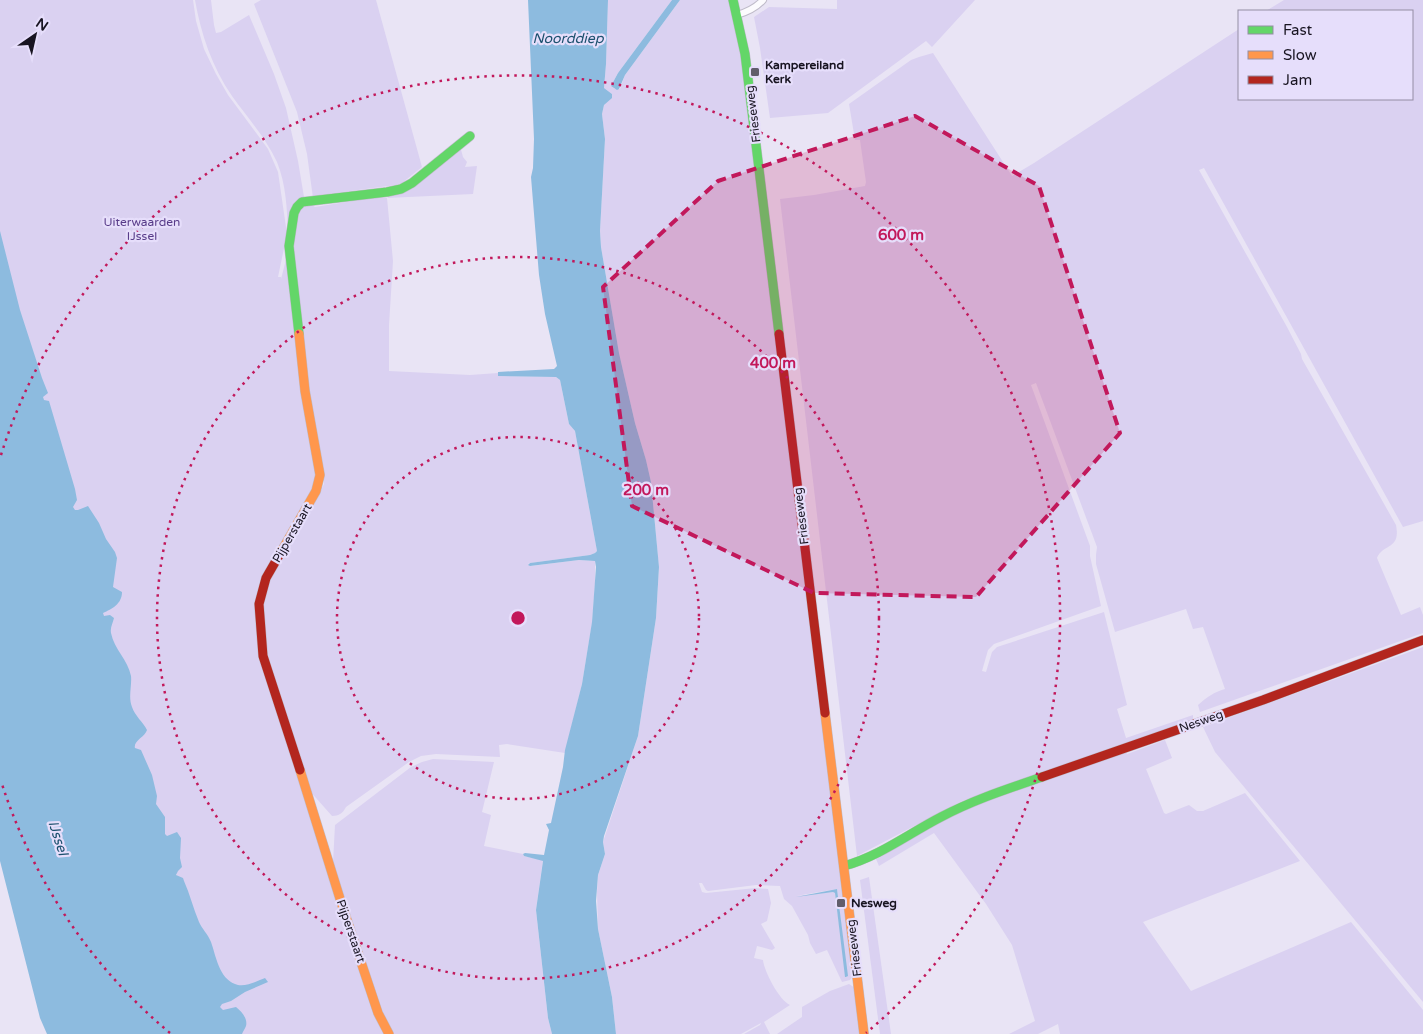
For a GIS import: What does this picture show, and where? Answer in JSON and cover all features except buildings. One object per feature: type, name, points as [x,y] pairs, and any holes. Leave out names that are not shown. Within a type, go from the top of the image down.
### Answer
[{"type":"street","name":"Frieseweg","points":[[733,0],[745,54],[864,1034]]},
{"type":"street","points":[[737,15],[758,6],[763,0]]},
{"type":"street","name":"Pijperstaart","points":[[388,1034],[378,1014],[263,656],[259,604],[266,578],[316,491],[320,475],[304,391],[289,242],[294,213],[302,202],[401,189],[412,183],[470,136]]},
{"type":"street","name":"Nesweg","points":[[844,866],[860,863],[875,856],[938,818],[974,801],[1263,700],[1423,640]]},
{"type":"highlighted area","points":[[915,116],[1039,186],[1120,433],[976,597],[814,593],[632,506],[603,287],[718,181]]},
{"type":"green space","name":"Uiterwaarden IJssel","points":[[0,0],[193,0],[196,21],[204,49],[216,74],[228,95],[268,149],[278,172],[287,234],[278,277],[281,277],[281,279],[287,256],[318,482],[257,600],[255,618],[258,642],[272,690],[386,1034],[230,1034],[134,746],[0,261]]},
{"type":"green space","points":[[195,0],[211,0],[216,33],[221,32],[249,15],[274,74],[286,108],[304,197],[288,233],[284,188],[277,162],[219,74],[204,38]]},
{"type":"green space","points":[[261,0],[376,0],[422,167],[402,183],[396,185],[320,195],[313,198],[307,154],[297,112],[254,4]]},
{"type":"green space","points":[[608,0],[672,0],[618,73],[611,86],[615,89],[620,89],[625,75],[680,0],[729,0],[739,34],[853,976],[850,980],[842,982],[827,950],[816,954],[792,906],[784,899],[780,886],[756,885],[708,891],[702,883],[699,883],[702,892],[706,893],[756,888],[768,889],[771,903],[767,921],[761,924],[775,948],[772,950],[757,946],[754,958],[763,960],[773,985],[781,997],[790,1005],[764,1022],[770,1034],[744,1034],[761,1023],[741,1034],[616,1034],[612,997],[598,929],[597,892],[598,875],[605,854],[603,842],[638,736],[656,618],[659,568],[651,482],[619,353],[601,247],[600,231],[605,139],[602,114],[604,105],[612,94],[604,88]],"holes":[[[837,889],[847,977],[835,893],[796,896]]]},
{"type":"green space","points":[[837,0],[975,0],[932,47],[926,41],[828,113],[770,118],[754,17],[769,7],[837,9]]},
{"type":"green space","points":[[1284,0],[1423,0],[1423,521],[1403,527],[1204,168],[1199,170],[1287,327],[1302,359],[1396,525],[1396,539],[1377,558],[1401,615],[1420,607],[1423,615],[1423,633],[1200,712],[1198,705],[1211,695],[1225,689],[1203,627],[1193,629],[1186,609],[1115,632],[1096,564],[1097,547],[1036,383],[1031,385],[1090,546],[1090,556],[1101,606],[994,644],[988,650],[982,671],[986,672],[992,652],[997,647],[1104,612],[1127,705],[1117,709],[1126,738],[1193,715],[1193,722],[962,801],[857,856],[780,199],[865,186],[860,140],[855,140],[849,104],[911,60],[933,53],[1012,176],[1238,30],[1238,100],[1413,100],[1413,10],[1268,10]]},
{"type":"green space","points":[[460,146],[463,157],[467,162],[465,167],[477,166],[473,194],[387,198]]},
{"type":"green space","points":[[377,197],[387,198],[393,261],[389,325],[389,371],[470,375],[498,373],[498,376],[556,377],[560,380],[569,424],[575,431],[597,551],[590,555],[528,564],[531,566],[579,560],[595,561],[592,623],[582,684],[565,753],[507,744],[499,745],[500,757],[436,754],[421,756],[409,762],[346,807],[340,814],[332,816],[309,790],[263,641],[263,601],[266,588],[272,574],[324,484],[324,470],[310,405],[291,244],[293,226],[297,214],[304,206],[310,204],[315,207]]},
{"type":"green space","points":[[1423,647],[1423,1002],[1215,752],[1203,727]]},
{"type":"green space","points":[[1165,740],[1172,758],[1146,769],[1164,813],[1166,814],[1189,805],[1197,811],[1203,811],[1245,793],[1300,861],[1143,922],[1191,991],[1351,922],[1423,1010],[1423,1034],[1060,1034],[1058,1024],[1038,1034],[1009,1034],[1035,1021],[1012,945],[986,904],[934,833],[879,866],[876,859],[969,807],[1125,750],[1127,754]]},
{"type":"green space","points":[[433,759],[494,762],[482,812],[491,815],[484,846],[543,860],[536,910],[548,1018],[552,1034],[391,1034],[380,1013],[333,863],[335,825],[411,767]]},
{"type":"green space","points":[[869,877],[891,1034],[880,1034],[860,880]]},
{"type":"green space","points":[[849,984],[855,988],[861,1034],[777,1034],[802,1017],[802,1007],[830,991]]},
{"type":"water","name":"Noorddiep","points":[[528,0],[608,0],[604,88],[612,94],[612,98],[604,105],[602,114],[605,139],[600,231],[601,247],[619,353],[651,482],[659,567],[656,618],[638,736],[604,836],[605,854],[598,875],[596,901],[598,929],[612,997],[616,1034],[552,1034],[548,1018],[536,910],[543,861],[524,856],[523,854],[544,855],[549,830],[546,824],[551,823],[565,750],[582,684],[592,622],[596,567],[595,561],[579,560],[528,565],[530,563],[590,555],[597,551],[575,431],[569,424],[560,380],[556,377],[498,376],[498,372],[554,369],[557,366],[545,314],[539,275],[531,177],[534,139]]},
{"type":"water","points":[[672,0],[680,0],[625,75],[617,90],[611,86],[618,73]]},
{"type":"water","name":"IJssel","points":[[0,231],[20,310],[48,393],[43,397],[44,400],[49,401],[75,489],[77,500],[73,507],[75,510],[78,510],[88,506],[117,558],[113,587],[122,592],[122,596],[116,606],[103,613],[104,616],[110,615],[114,618],[111,633],[131,676],[130,695],[133,710],[147,730],[136,743],[135,748],[141,750],[152,775],[157,796],[156,804],[165,817],[165,834],[167,836],[177,832],[181,838],[180,858],[182,867],[176,875],[183,878],[199,922],[210,939],[219,966],[225,977],[239,985],[250,984],[265,978],[268,982],[245,992],[231,1001],[222,1004],[220,1007],[223,1010],[236,1007],[242,1013],[245,1018],[246,1027],[242,1034],[47,1034],[40,1018],[0,861]]},
{"type":"water","points":[[837,889],[848,976],[846,977],[835,893],[796,897]]},
{"type":"traffic: fast","points":[[733,0],[745,54],[779,334]]},
{"type":"traffic: fast","points":[[299,334],[289,246],[294,213],[297,207],[302,202],[401,189],[412,183],[470,136]]},
{"type":"traffic: fast","points":[[844,866],[882,851],[965,805],[1042,777]]},
{"type":"traffic: slow","points":[[281,552],[316,491],[320,475],[305,391],[299,334]]},
{"type":"traffic: slow","points":[[825,713],[864,1034]]},
{"type":"traffic: slow","points":[[300,770],[378,1013],[389,1034]]},
{"type":"traffic: jam","points":[[779,334],[825,713]]},
{"type":"traffic: jam","points":[[281,552],[266,578],[259,604],[263,656],[300,770]]},
{"type":"traffic: jam","points":[[1042,777],[1263,700],[1423,640]]},
{"type":"place","name":"Kampereiland Kerk","points":[[755,72]]},
{"type":"place","name":"Nesweg","points":[[841,903]]}]
